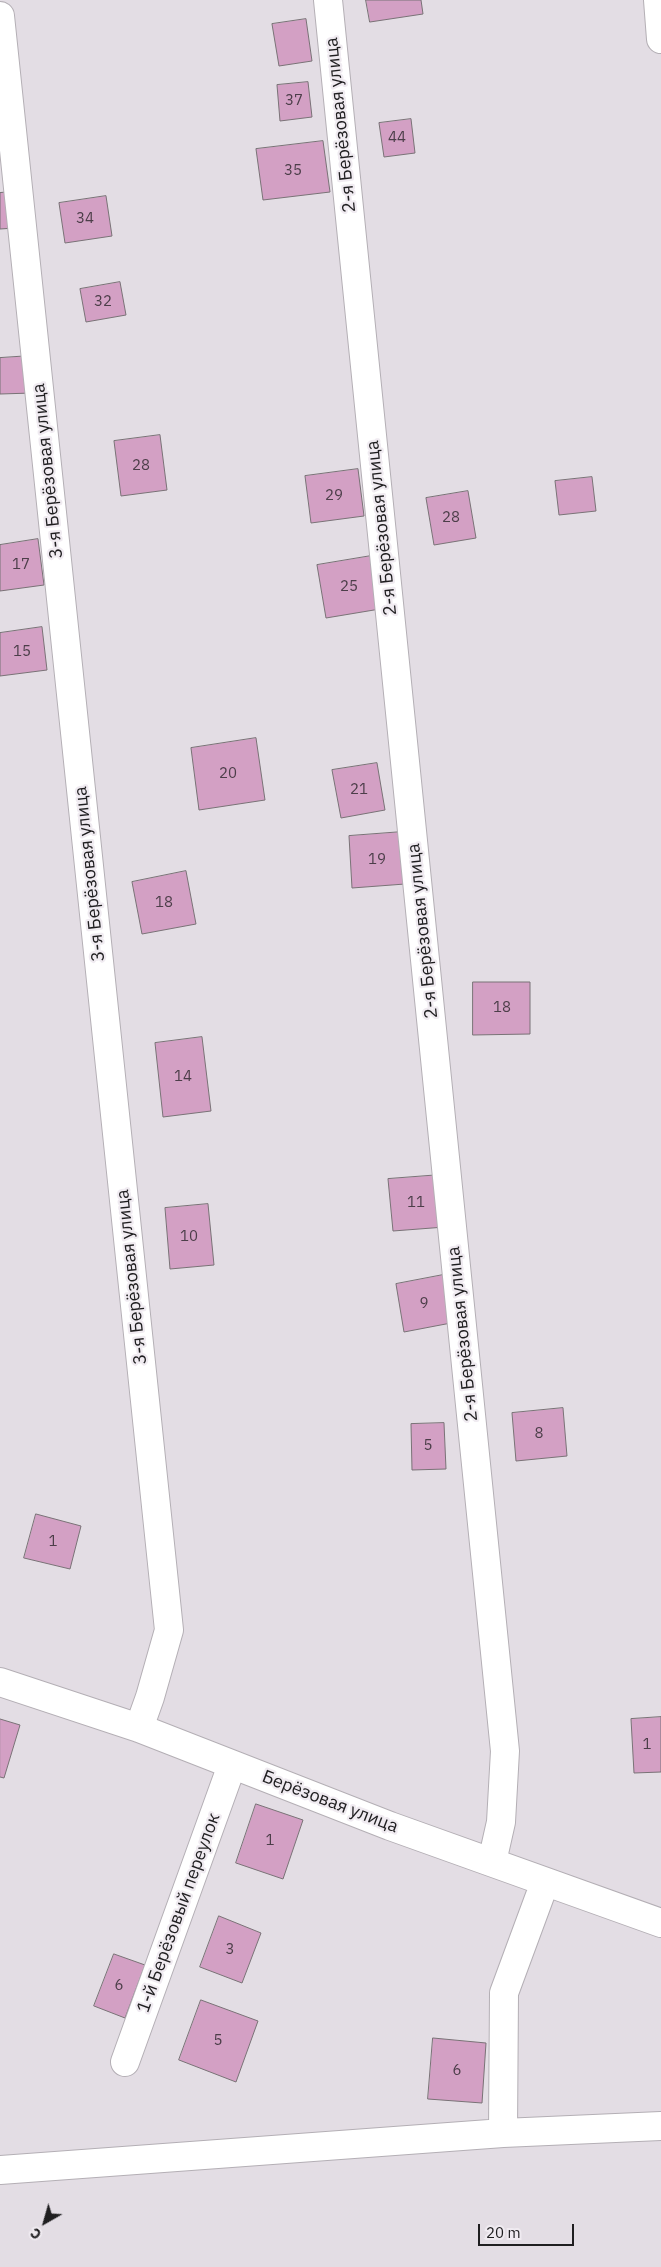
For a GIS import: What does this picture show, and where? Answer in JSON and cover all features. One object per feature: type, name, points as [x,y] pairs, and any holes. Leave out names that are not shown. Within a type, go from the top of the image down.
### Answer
[{"type":"street","name":"2-я Берёзовая улица","points":[[328,0],[506,1750],[501,1822],[492,1862]]},
{"type":"street","points":[[658,0],[661,39]]},
{"type":"street","name":"3-я Берёзовая улица","points":[[0,16],[169,1630],[139,1728]]},
{"type":"street","name":"Берёзовая улица","points":[[0,1682],[139,1728],[390,1826],[661,1923]]},
{"type":"street","name":"1-й Берёзовый переулок","points":[[125,2062],[232,1765]]},
{"type":"street","points":[[503,2134],[504,1993],[545,1882]]},
{"type":"street","points":[[0,2170],[503,2134],[661,2126]]},
{"type":"building","points":[[366,0],[421,0],[423,14],[370,22]]},
{"type":"building","points":[[306,19],[312,61],[279,66],[272,24]]},
{"type":"building","points":[[308,82],[312,117],[280,121],[277,85]]},
{"type":"building","points":[[411,119],[415,153],[384,157],[379,123]]},
{"type":"building","points":[[323,141],[330,192],[263,200],[256,149]]},
{"type":"building","points":[[10,192],[15,228],[0,229],[0,193]]},
{"type":"building","points":[[106,196],[112,236],[65,243],[59,203]]},
{"type":"building","points":[[120,282],[126,315],[86,322],[80,289]]},
{"type":"building","points":[[30,356],[32,393],[0,394],[0,358]]},
{"type":"building","points":[[160,435],[167,490],[121,496],[114,441]]},
{"type":"building","points":[[358,469],[364,516],[311,523],[305,476]]},
{"type":"building","points":[[592,477],[596,511],[559,515],[555,481]]},
{"type":"building","points":[[468,491],[476,538],[434,545],[426,498]]},
{"type":"building","points":[[38,539],[44,585],[0,591],[0,545]]},
{"type":"building","points":[[371,556],[380,609],[326,618],[317,565]]},
{"type":"building","points":[[42,627],[47,670],[0,676],[0,633]]},
{"type":"building","points":[[256,738],[265,800],[199,810],[191,748]]},
{"type":"building","points":[[377,763],[385,810],[341,818],[332,770]]},
{"type":"building","points":[[402,832],[405,884],[352,888],[349,836]]},
{"type":"building","points":[[186,871],[196,924],[142,934],[132,882]]},
{"type":"building","points":[[473,982],[530,982],[530,1034],[473,1035]]},
{"type":"building","points":[[202,1037],[211,1111],[163,1117],[155,1043]]},
{"type":"building","points":[[440,1175],[445,1227],[393,1231],[388,1179]]},
{"type":"building","points":[[208,1204],[214,1265],[170,1269],[165,1208]]},
{"type":"building","points":[[443,1275],[451,1323],[404,1332],[396,1284]]},
{"type":"building","points":[[563,1408],[567,1456],[516,1461],[512,1413]]},
{"type":"building","points":[[444,1423],[446,1469],[412,1470],[411,1424]]},
{"type":"building","points":[[36,1514],[81,1526],[70,1569],[24,1558]]},
{"type":"building","points":[[661,1717],[661,1772],[634,1773],[631,1719]]},
{"type":"building","points":[[0,1719],[20,1725],[4,1778],[0,1777]]},
{"type":"building","points":[[256,1804],[303,1820],[283,1879],[236,1863]]},
{"type":"building","points":[[219,1916],[261,1933],[242,1983],[200,1967]]},
{"type":"building","points":[[114,1954],[145,1965],[125,2018],[94,2006]]},
{"type":"building","points":[[201,2000],[258,2021],[236,2082],[179,2060]]},
{"type":"building","points":[[433,2038],[486,2043],[482,2103],[428,2099]]}]
